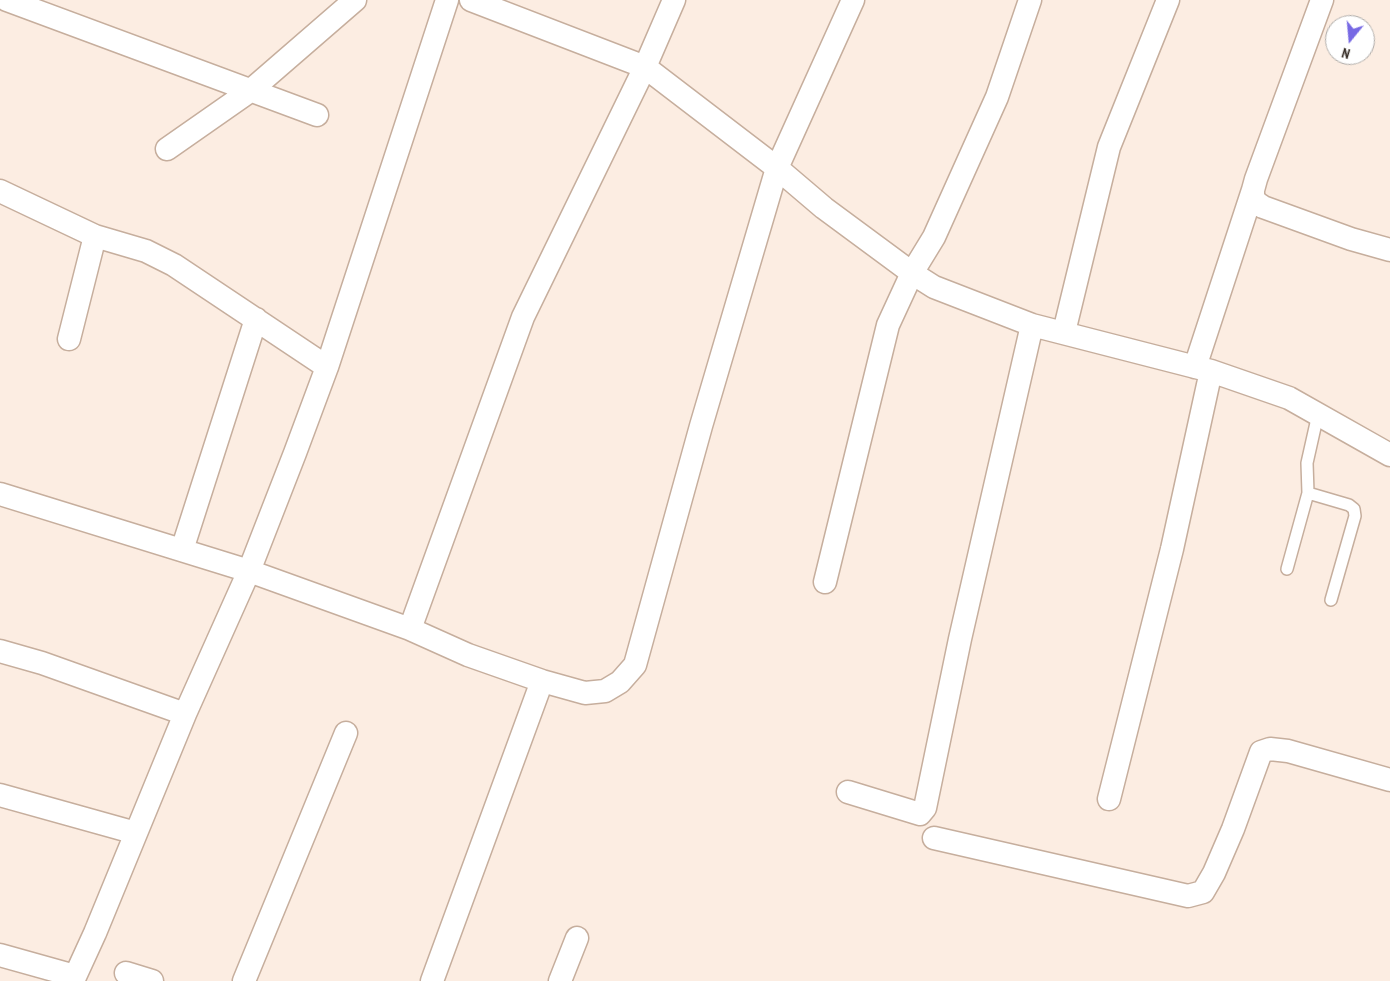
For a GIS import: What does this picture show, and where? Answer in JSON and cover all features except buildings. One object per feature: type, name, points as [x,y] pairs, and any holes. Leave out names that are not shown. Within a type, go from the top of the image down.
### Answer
[{"type":"street","points":[[7,0],[317,115]]},
{"type":"street","points":[[167,149],[250,91],[354,0]]},
{"type":"street","points":[[0,955],[74,979],[95,933],[185,714],[249,571],[327,366],[447,0]]},
{"type":"street","points":[[471,0],[645,68],[776,168],[824,208],[934,287],[1032,325],[1203,369],[1289,398],[1390,456]]},
{"type":"street","points":[[410,629],[523,318],[645,68],[674,0]]},
{"type":"street","points":[[0,494],[249,571],[410,629],[468,655],[542,681],[585,693],[605,691],[620,682],[635,665],[701,426],[776,168],[852,0]]},
{"type":"street","points":[[825,582],[888,325],[912,273],[934,237],[997,97],[1030,0]]},
{"type":"street","points":[[1064,332],[1109,147],[1168,0]]},
{"type":"street","points":[[1109,799],[1172,549],[1203,369],[1252,190],[1322,0]]},
{"type":"street","points":[[1252,190],[1257,203],[1263,207],[1351,240],[1390,250]]},
{"type":"street","points":[[0,191],[95,236],[146,251],[174,265],[327,366]]},
{"type":"street","points":[[69,340],[95,236]]},
{"type":"street","points":[[182,550],[256,319]]},
{"type":"street","points":[[848,792],[911,813],[920,814],[925,808],[962,630],[1032,325]]},
{"type":"street","points":[[0,651],[42,663],[185,714]]},
{"type":"street","points":[[432,981],[542,681]]},
{"type":"street","points":[[244,981],[346,733]]},
{"type":"street","points":[[934,838],[1188,896],[1203,892],[1214,873],[1233,829],[1261,752],[1270,748],[1288,751],[1390,780]]},
{"type":"street","points":[[0,795],[136,834]]},
{"type":"street","points":[[560,981],[577,938]]},
{"type":"street","points":[[126,973],[152,981]]},
{"type":"lane","points":[[1287,569],[1308,492],[1307,462],[1318,414]]},
{"type":"lane","points":[[1308,492],[1349,505],[1354,509],[1355,516],[1331,600]]}]
